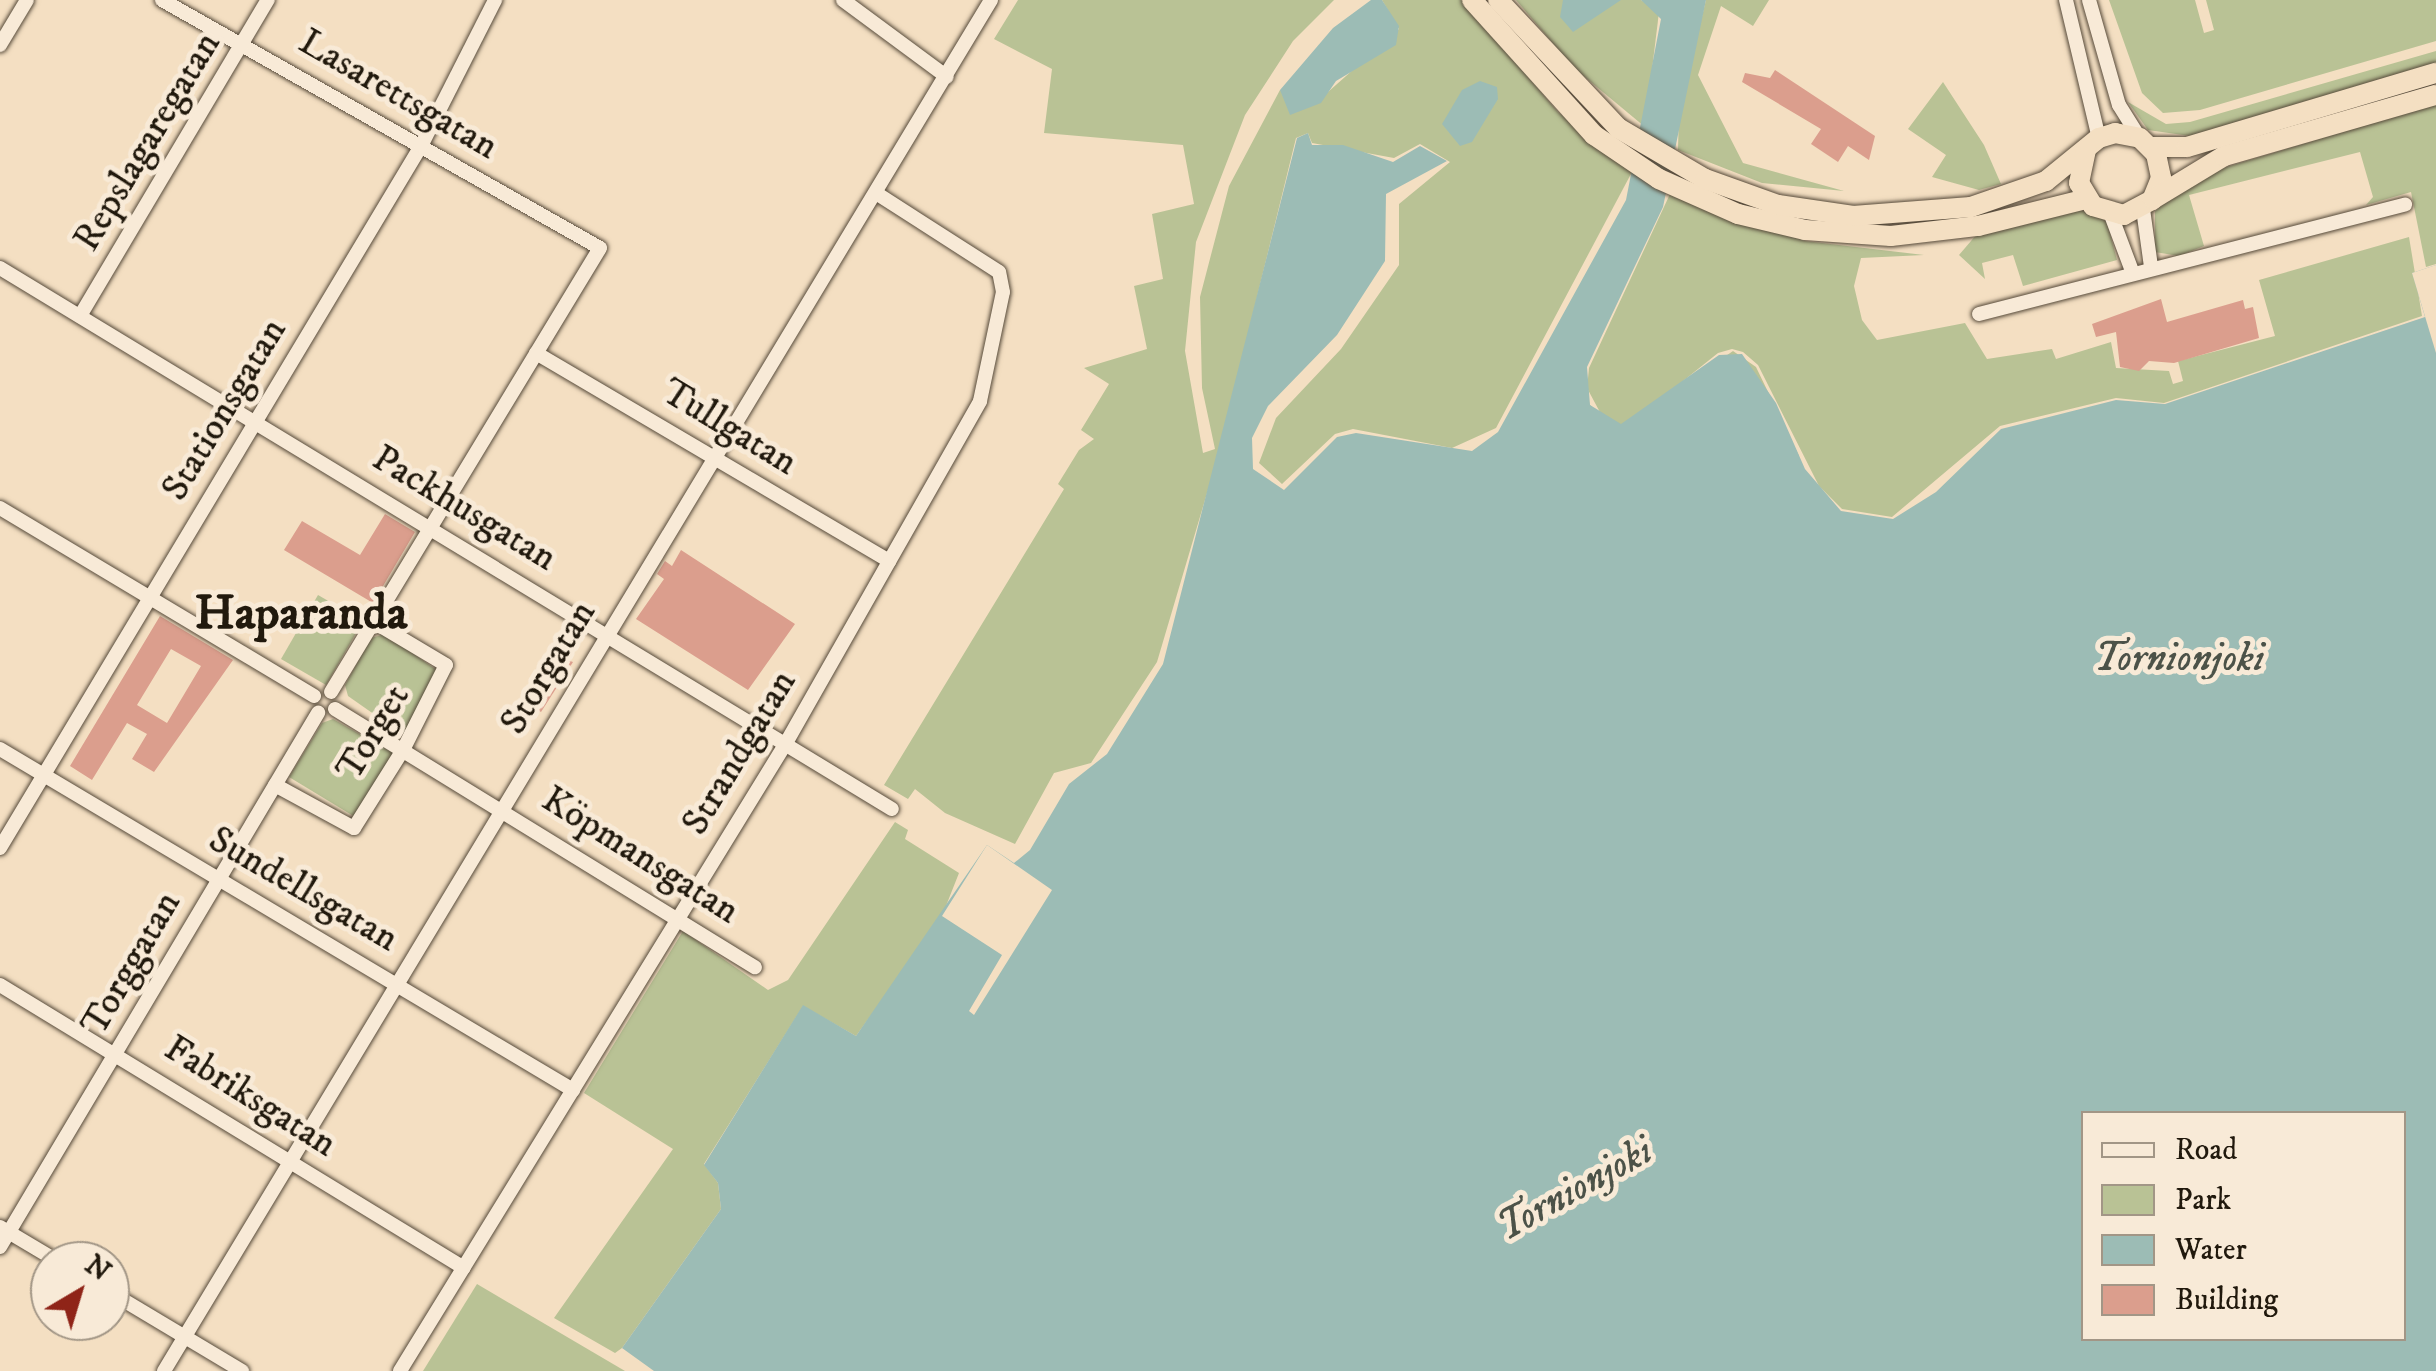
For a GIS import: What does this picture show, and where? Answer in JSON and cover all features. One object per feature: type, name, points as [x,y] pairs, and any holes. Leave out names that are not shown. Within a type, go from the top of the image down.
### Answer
[{"type":"highway","points":[[1472,0],[1553,96],[1613,150],[1804,230],[1891,236],[1978,226],[2086,198]]},
{"type":"highway","points":[[1498,0],[1660,168]]},
{"type":"highway","points":[[1703,189],[1778,205],[1892,216],[2022,192],[2093,144],[2146,142],[2187,146],[2436,73]]},
{"type":"highway","points":[[2093,144],[2078,174],[2086,198],[2111,214],[2147,205],[2224,156],[2436,94]]},
{"type":"highway","points":[[2146,142],[2161,178],[2147,205]]},
{"type":"street","points":[[0,45],[27,0]]},
{"type":"street","name":"Lasarettsgatan","points":[[162,0],[600,248],[536,353]]},
{"type":"street","name":"Repslagaregatan","points":[[80,316],[245,45],[268,0]]},
{"type":"street","name":"Stationsgatan","points":[[0,848],[420,146],[495,0]]},
{"type":"street","points":[[843,0],[947,77]]},
{"type":"street","name":"Storgatan","points":[[164,1371],[991,0]]},
{"type":"street","points":[[2066,0],[2093,144]]},
{"type":"street","points":[[2090,0],[2119,105],[2146,142]]},
{"type":"street","name":"Strandgatan","points":[[400,1371],[786,743],[980,402],[1003,285],[989,264],[876,193]]},
{"type":"street","points":[[2147,205],[2151,267]]},
{"type":"street","points":[[1978,314],[2132,271],[2151,267],[2174,270],[2405,205]]},
{"type":"street","points":[[2111,214],[2132,271]]},
{"type":"street","name":"Packhusgatan","points":[[0,268],[433,526],[892,809]]},
{"type":"street","points":[[314,696],[318,713],[334,709],[331,692],[536,353]]},
{"type":"street","name":"Tullgatan","points":[[536,353],[889,561]]},
{"type":"street","points":[[0,508],[314,696],[331,692]]},
{"type":"street","name":"Torget","points":[[275,785],[354,828],[402,750],[446,665],[374,622]]},
{"type":"street","name":"Köpmansgatan","points":[[334,709],[755,968]]},
{"type":"street","name":"Torggatan","points":[[0,1247],[4,1230],[117,1054],[318,713]]},
{"type":"street","name":"Sundellsgatan","points":[[0,749],[573,1090]]},
{"type":"street","name":"Fabriksgatan","points":[[0,985],[464,1268]]},
{"type":"street","points":[[4,1230],[30,1245]]},
{"type":"street","points":[[130,1304],[242,1371]]},
{"type":"green space","points":[[1018,0],[1334,0],[1293,41],[1245,115],[1196,242],[1185,351],[1203,453],[1215,449],[1202,388],[1200,297],[1229,186],[1280,90],[1319,100],[1399,29],[1382,0],[1462,0],[1558,112],[1632,172],[1496,428],[1452,448],[1353,429],[1335,434],[1282,484],[1259,463],[1276,418],[1341,349],[1399,265],[1399,204],[1450,162],[1420,144],[1394,158],[1312,143],[1308,133],[1296,138],[1218,456],[1157,662],[1091,763],[1054,773],[1015,844],[945,813],[915,789],[908,799],[884,785],[1064,489],[1058,484],[1079,450],[1094,439],[1081,430],[1109,384],[1084,368],[1147,349],[1134,286],[1163,279],[1152,214],[1194,204],[1183,145],[1044,133],[1052,69],[994,39]]},
{"type":"green space","points":[[1516,0],[1641,0],[1659,12],[1645,127],[1574,68]]},
{"type":"green space","points":[[1706,0],[1769,0],[1753,26],[1721,6],[1698,75],[1743,163],[1844,191],[1762,183],[1678,150],[1679,110]]},
{"type":"green space","points":[[2109,0],[2195,0],[2204,33],[2214,30],[2206,0],[2436,0],[2436,41],[2200,110],[2163,113],[2142,93]]},
{"type":"green space","points":[[2436,51],[2436,64],[2190,136],[2148,130],[2128,102],[2166,124],[2190,122]]},
{"type":"green space","points":[[1943,82],[1984,145],[2001,184],[1979,190],[1932,177],[1946,155],[1908,129]]},
{"type":"green space","points":[[2436,104],[2436,264],[2426,267],[2411,192],[2366,205],[2373,197],[2360,152],[2189,195],[2204,246],[2179,256],[2155,252],[2155,211],[2203,174]]},
{"type":"green space","points":[[1670,194],[1805,241],[1924,255],[1861,258],[1854,286],[1862,320],[1877,340],[1965,323],[1987,359],[2052,349],[2056,359],[2111,342],[2116,368],[2169,371],[2173,384],[2183,381],[2178,361],[2275,336],[2259,280],[2409,237],[2422,316],[2164,403],[2116,398],[2000,426],[1892,517],[1842,509],[1819,486],[1758,365],[1743,352],[1732,349],[1718,353],[1643,413],[1733,351],[1756,367],[1799,456],[1452,487],[1587,368],[1585,389],[1590,405],[1602,416],[1587,388],[1589,368]]},
{"type":"green space","points":[[2078,205],[2107,222],[2117,260],[2023,286],[2013,255],[1982,263],[1985,279],[1959,255],[1977,234]]},
{"type":"green space","points":[[318,595],[363,621],[326,685],[281,659]]},
{"type":"green space","points":[[385,634],[441,673],[405,736],[348,696],[345,685],[371,638]]},
{"type":"green space","points":[[333,719],[393,753],[355,817],[289,777],[322,723]]},
{"type":"green space","points":[[895,822],[908,830],[905,839],[959,873],[942,916],[856,1036],[803,1006],[704,1164],[718,1183],[721,1209],[622,1348],[615,1353],[554,1318],[673,1149],[584,1093],[683,931],[768,990],[788,980]]},
{"type":"green space","points":[[477,1284],[625,1371],[423,1371]]},
{"type":"water","points":[[1371,0],[1382,0],[1399,26],[1396,45],[1336,81],[1321,103],[1290,115],[1280,90],[1333,28]]},
{"type":"water","points":[[1563,0],[1621,0],[1573,32],[1560,17]]},
{"type":"water","name":"Tornionjoki","points":[[1641,0],[1706,0],[1663,207],[1587,367],[1590,405],[1621,424],[1719,355],[1742,354],[1776,403],[1805,469],[1841,511],[1893,519],[1936,492],[2001,429],[2116,400],[2165,404],[2425,317],[2412,273],[2436,265],[2436,1371],[654,1371],[622,1348],[721,1209],[718,1183],[704,1165],[803,1005],[856,1036],[987,845],[1014,863],[1030,850],[1069,784],[1107,754],[1163,664],[1297,138],[1308,133],[1312,145],[1343,145],[1393,162],[1420,146],[1447,161],[1386,194],[1385,261],[1337,335],[1268,406],[1252,438],[1253,469],[1284,490],[1337,437],[1356,433],[1472,451],[1498,432],[1626,200],[1661,19]]},
{"type":"water","points":[[1480,81],[1497,87],[1498,99],[1472,142],[1460,146],[1442,124],[1462,90]]},
{"type":"pier","points":[[2436,265],[2436,353],[2412,273]]},
{"type":"pier","points":[[987,845],[1052,890],[974,1015],[969,1011],[1002,955],[942,916]]},
{"type":"building","points":[[1775,70],[1875,136],[1869,160],[1848,146],[1838,162],[1811,144],[1821,129],[1742,82],[1745,73],[1770,78]]},
{"type":"building","points":[[2161,299],[2167,322],[2243,300],[2245,309],[2253,307],[2259,338],[2174,363],[2149,361],[2139,371],[2120,367],[2116,332],[2096,337],[2092,324]]},
{"type":"building","points":[[385,514],[415,532],[373,603],[284,550],[302,521],[360,555]]},
{"type":"building","points":[[681,550],[795,624],[748,690],[636,619],[664,579],[657,574],[665,561],[672,566]]},
{"type":"building","points":[[160,616],[233,660],[154,772],[132,759],[147,734],[127,723],[92,780],[70,766]],"holes":[[[171,649],[201,666],[167,723],[137,705]]]},
{"type":"building","points":[[552,655],[573,662],[541,712],[524,702]]},
{"type":"district","name":"Haparanda","points":[[301,615]]}]
